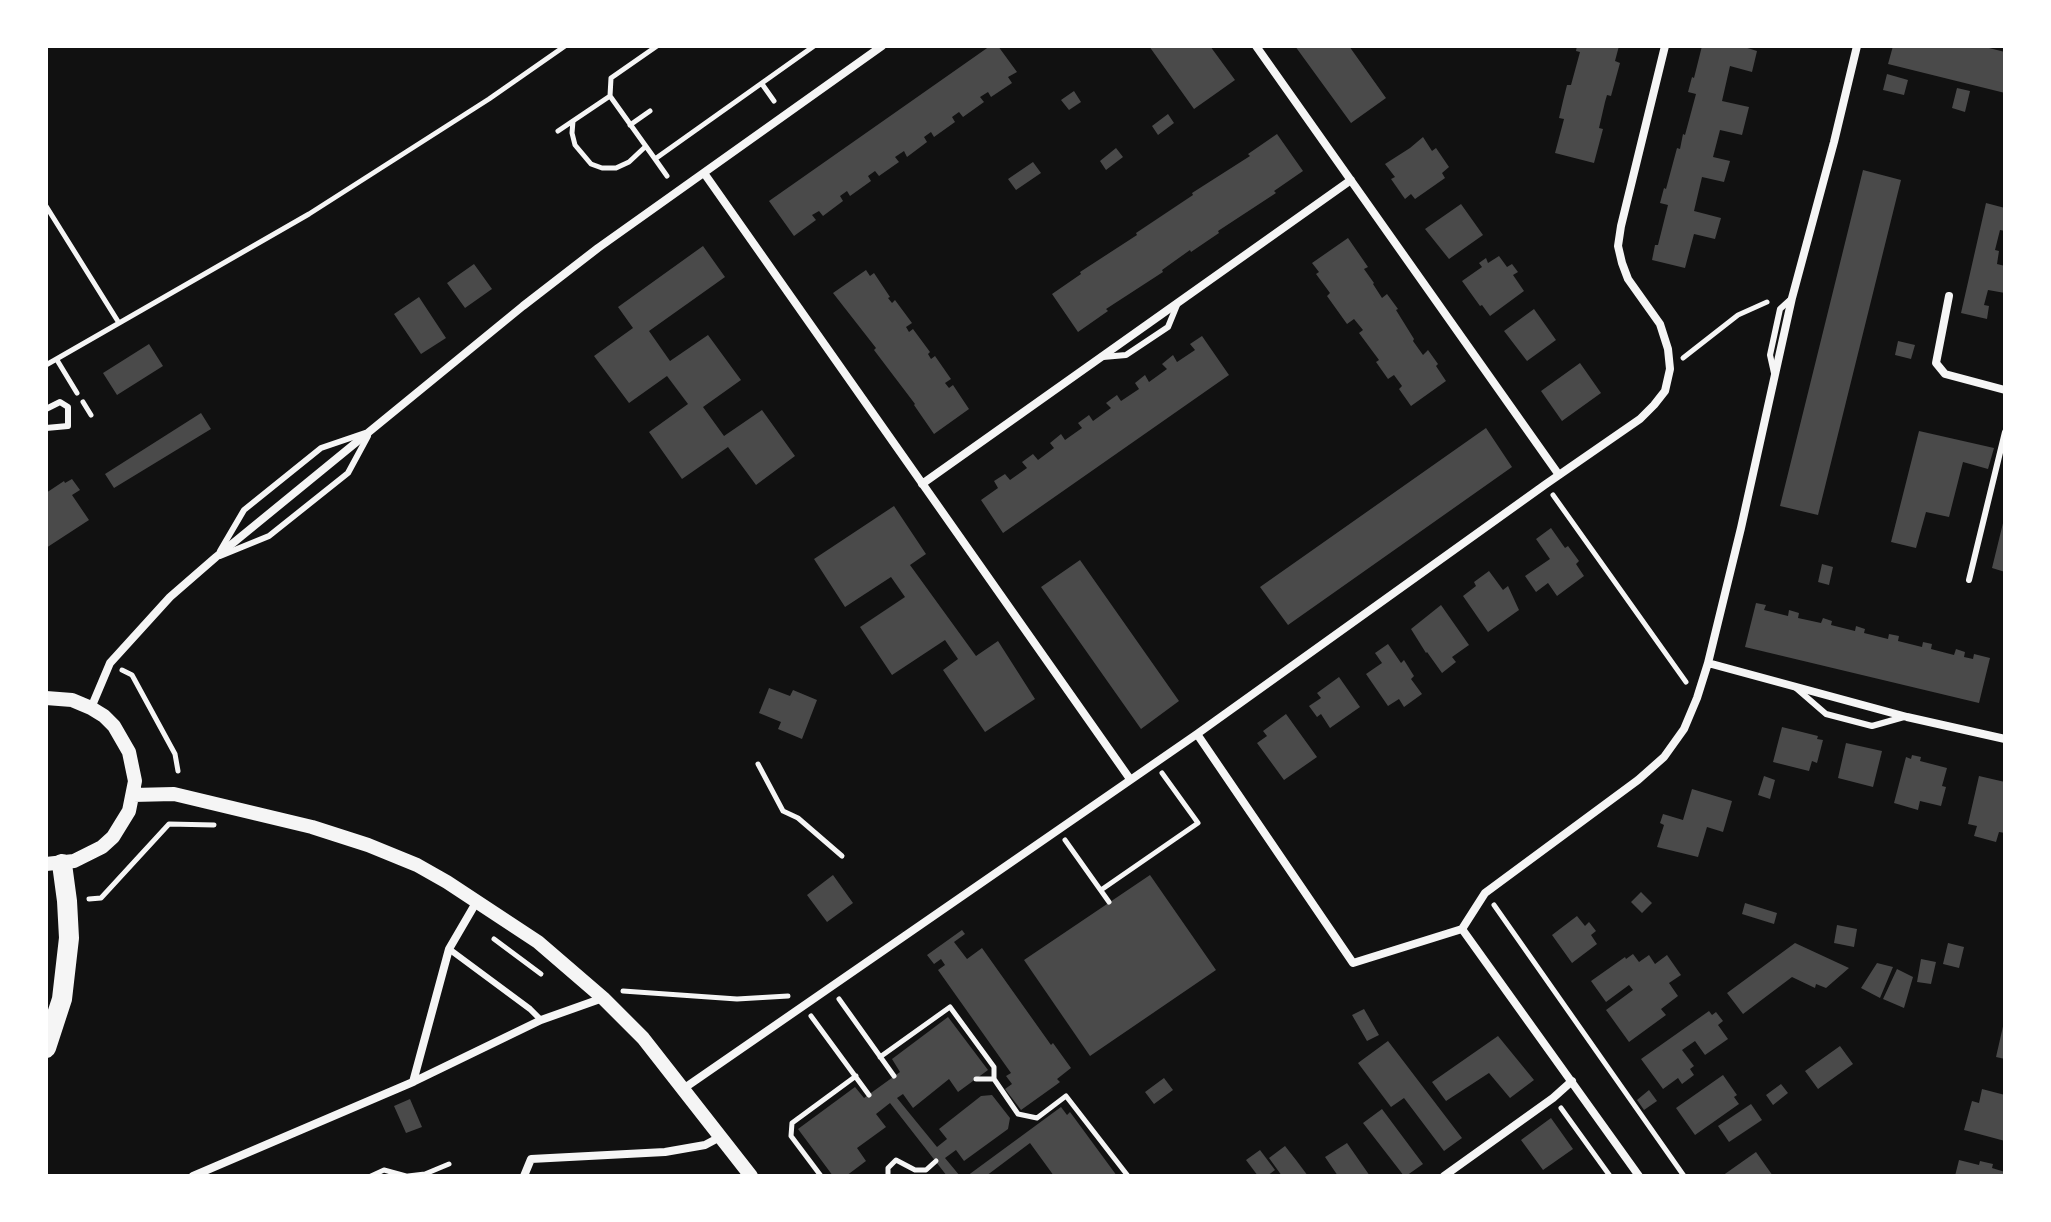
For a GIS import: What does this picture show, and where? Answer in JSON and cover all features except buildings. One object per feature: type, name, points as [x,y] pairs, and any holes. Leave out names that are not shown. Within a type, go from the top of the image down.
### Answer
[{"type":"main road","points":[[46,1048],[62,999],[69,938],[67,901],[54,864]]},
{"type":"street","points":[[91,708],[110,663],[170,597],[216,557],[598,248],[882,46]]},
{"type":"street","points":[[1256,46],[1559,475]]},
{"type":"street","points":[[683,1089],[1197,734],[1640,419],[1654,405],[1665,391],[1670,369],[1668,349],[1660,324],[1628,279],[1618,246],[1663,46]]},
{"type":"street","points":[[1197,734],[1353,963],[1462,929],[1485,893],[1664,757],[1684,729],[1708,663],[1793,294],[1857,46]]},
{"type":"street","points":[[704,173],[1130,779]]},
{"type":"street","points":[[922,484],[1351,180]]},
{"type":"street","points":[[1949,296],[1936,363],[1945,374],[2005,390]]},
{"type":"street","points":[[1708,663],[1907,717],[2005,739]]},
{"type":"street","points":[[46,698],[72,700],[91,708],[114,726],[129,752],[135,781],[129,811],[113,837],[89,856],[54,864]]},
{"type":"street","points":[[133,795],[174,794],[312,827],[417,865],[477,901],[538,942],[603,998],[643,1038],[751,1176]]},
{"type":"street","points":[[413,1082],[449,949],[477,901]]},
{"type":"street","points":[[1462,929],[1639,1176]]},
{"type":"street","points":[[193,1176],[413,1082],[541,1020],[603,998]]},
{"type":"street","points":[[1444,1176],[1572,1081]]},
{"type":"street","points":[[524,1176],[531,1159],[665,1152],[705,1145],[720,1137]]},
{"type":"lane","points":[[1100,358],[1126,355],[1168,327],[1178,302]]},
{"type":"lane","points":[[46,409],[60,402],[68,407],[68,426],[46,428]]},
{"type":"lane","points":[[216,557],[269,536],[337,482],[348,473],[370,431]]},
{"type":"lane","points":[[216,557],[244,510],[321,448],[370,431]]},
{"type":"lane","points":[[1969,580],[2005,432]]},
{"type":"lane","points":[[1796,688],[1826,714],[1841,718],[1872,726],[1907,717]]},
{"type":"lane","points":[[449,949],[541,1020]]},
{"type":"path","points":[[46,365],[309,214],[489,99],[565,46]]},
{"type":"path","points":[[657,46],[611,78],[610,96],[667,176]]},
{"type":"path","points":[[655,159],[814,46]]},
{"type":"path","points":[[762,84],[774,101]]},
{"type":"path","points":[[558,131],[610,96]]},
{"type":"path","points":[[630,125],[650,111]]},
{"type":"path","points":[[573,121],[575,145],[591,164],[602,168],[616,168],[629,162],[645,146]]},
{"type":"path","points":[[46,206],[119,323]]},
{"type":"path","points":[[1670,369],[1738,315],[1793,294]]},
{"type":"path","points":[[57,360],[68,379]]},
{"type":"path","points":[[1546,484],[1697,698]]},
{"type":"path","points":[[110,663],[132,675],[166,730],[178,771]]},
{"type":"path","points":[[1101,890],[1198,823],[1154,762]]},
{"type":"path","points":[[758,764],[783,811],[798,818],[842,856]]},
{"type":"path","points":[[67,901],[101,898],[169,824],[215,825]]},
{"type":"path","points":[[1057,830],[1109,902]]},
{"type":"path","points":[[1485,893],[1684,1176]]},
{"type":"path","points":[[466,919],[549,979]]},
{"type":"path","points":[[831,987],[894,1076]]},
{"type":"path","points":[[621,991],[737,999],[789,996]]},
{"type":"path","points":[[803,1006],[869,1095]]},
{"type":"path","points":[[880,1057],[950,1007],[994,1067],[994,1079],[1018,1114],[1037,1118],[1066,1096],[1128,1176]]},
{"type":"path","points":[[821,1176],[791,1136],[792,1123],[856,1076]]},
{"type":"path","points":[[976,1079],[994,1079]]},
{"type":"path","points":[[1553,1098],[1610,1176]]},
{"type":"path","points":[[888,1176],[888,1168],[896,1160],[915,1170],[926,1170],[936,1161]]},
{"type":"path","points":[[371,1176],[384,1170],[407,1176],[425,1174],[449,1164]]}]
